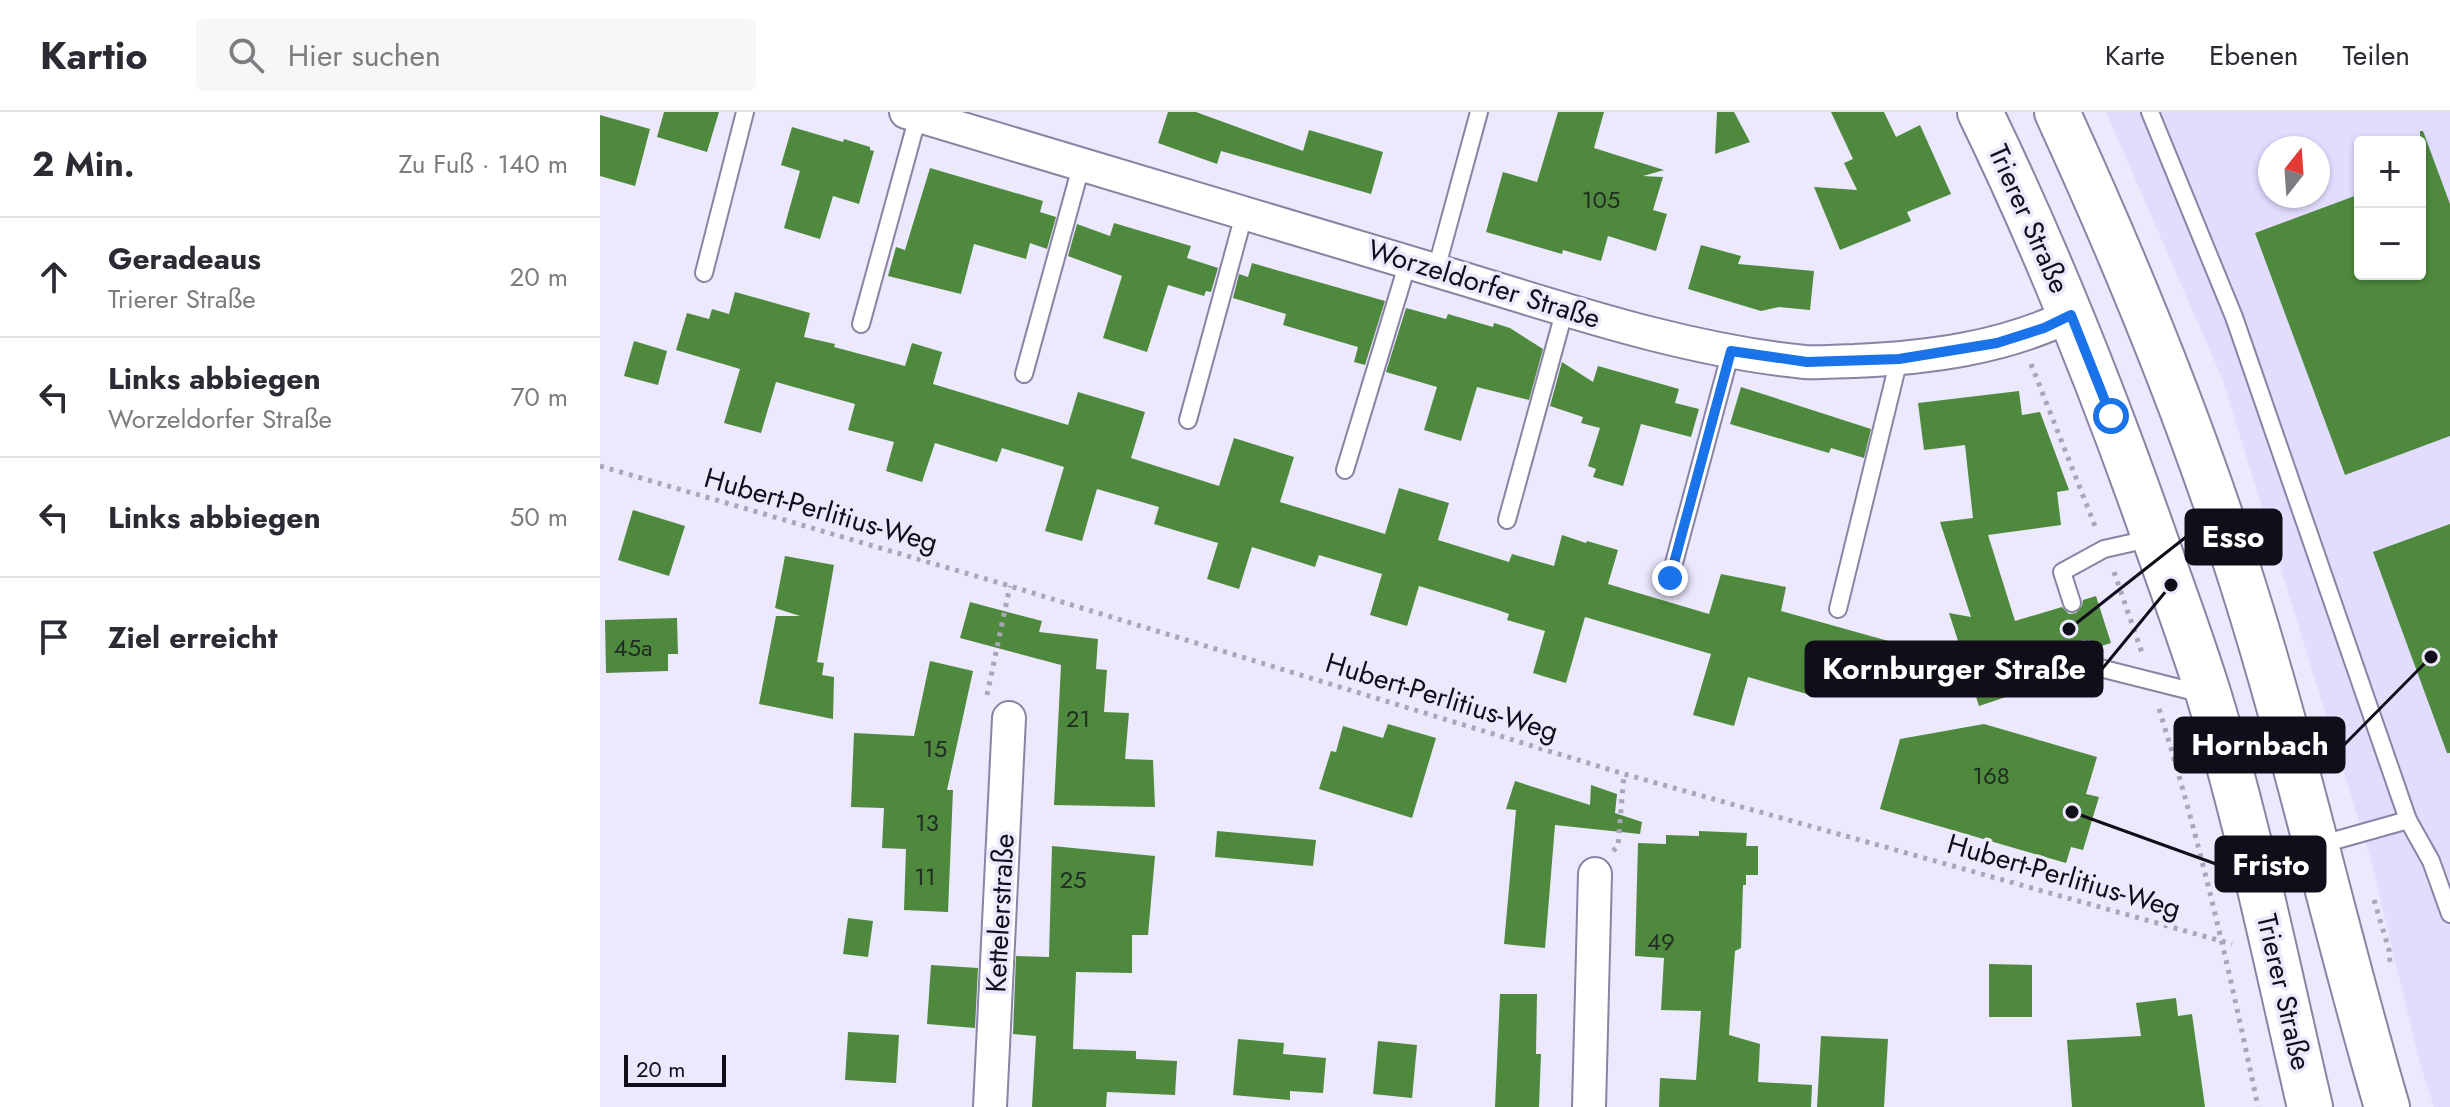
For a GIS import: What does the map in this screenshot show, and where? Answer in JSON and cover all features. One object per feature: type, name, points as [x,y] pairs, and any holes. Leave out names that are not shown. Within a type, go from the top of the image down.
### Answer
[{"type":"main road","name":"Trierer Straße","points":[[1980,112],[2071,315],[2155,537],[2209,695],[2274,948],[2310,1107]]},
{"type":"main road","points":[[2057,112],[2154,336],[2238,567],[2318,845],[2387,1107]]},
{"type":"main road","points":[[2274,948],[2307,987],[2323,993],[2332,990],[2348,966]]},
{"type":"street","name":"Worzeldorfer Straße","points":[[912,114],[1013,126],[1082,163],[1565,309],[1731,351],[1807,362],[1899,359],[2021,337],[2071,315]]},
{"type":"street","name":"Kettelerstraße","points":[[990,1107],[1009,718]]},
{"type":"street","points":[[1589,1107],[1595,874]]},
{"type":"lane","points":[[704,273],[745,112]]},
{"type":"lane","points":[[1345,470],[1479,112]]},
{"type":"lane","points":[[2150,112],[2234,317],[2408,820],[2431,861],[2450,914]]},
{"type":"lane","points":[[861,324],[912,114]]},
{"type":"lane","points":[[1024,374],[1082,163]]},
{"type":"lane","points":[[1188,420],[1245,211]]},
{"type":"lane","points":[[1507,520],[1565,309]]},
{"type":"lane","points":[[1670,578],[1731,351]]},
{"type":"lane","points":[[1838,609],[1899,359]]},
{"type":"lane","points":[[2072,603],[2062,572],[2104,549],[2155,537]]},
{"type":"lane","points":[[2087,650],[2092,666],[2209,695]]},
{"type":"lane","points":[[2318,845],[2408,820]]},
{"type":"path","points":[[2021,337],[2125,596],[2187,799],[2223,941],[2258,1107]]},
{"type":"path","name":"Hubert-Perlitius-Weg","points":[[600,466],[1010,586],[1624,774],[2223,941],[2274,948]]},
{"type":"path","points":[[1009,718],[987,698],[1010,586]]},
{"type":"path","points":[[1595,874],[1618,846],[1624,774]]},
{"type":"shaded area","points":[[2106,112],[2450,112],[2450,1107],[2434,1107],[2421,1067],[2370,857],[2222,378]]},
{"type":"building","points":[[664,112],[719,112],[707,152],[657,137]]},
{"type":"building","points":[[1168,112],[1196,112],[1303,151],[1309,130],[1383,152],[1371,194],[1221,151],[1217,164],[1158,143]]},
{"type":"building","points":[[1558,112],[1604,112],[1594,148],[1664,170],[1643,176],[1663,177],[1653,210],[1667,214],[1656,251],[1608,236],[1601,261],[1563,250],[1562,254],[1486,232],[1503,172],[1537,182]]},
{"type":"building","points":[[1717,112],[1734,112],[1750,142],[1715,154]]},
{"type":"building","points":[[1831,112],[1884,112],[1896,137],[1920,125],[1951,194],[1907,212],[1911,221],[1840,250],[1814,187],[1857,190],[1844,163],[1853,159]]},
{"type":"building","points":[[600,115],[650,129],[635,186],[600,176]]},
{"type":"building","points":[[792,127],[843,142],[844,139],[874,151],[859,204],[833,196],[820,239],[784,228],[800,171],[781,165]]},
{"type":"building","points":[[2426,139],[2450,204],[2450,436],[2345,475],[2255,233],[2322,208],[2330,208],[2330,205],[2354,196],[2354,280],[2426,280]]},
{"type":"building","points":[[930,168],[1043,201],[1040,212],[1056,217],[1047,249],[1030,243],[1026,259],[974,244],[961,294],[888,276],[896,247],[905,250]]},
{"type":"building","points":[[1114,223],[1191,246],[1187,258],[1218,268],[1211,292],[1206,291],[1204,296],[1168,285],[1147,352],[1103,338],[1122,276],[1068,256],[1077,224],[1110,236]]},
{"type":"building","points":[[1701,245],[1741,256],[1738,264],[1814,271],[1810,310],[1779,307],[1761,311],[1688,289]]},
{"type":"building","points":[[1252,263],[1385,301],[1365,365],[1354,362],[1358,347],[1283,325],[1286,314],[1233,298],[1239,274],[1248,277]]},
{"type":"building","points":[[735,292],[810,313],[804,337],[835,344],[834,347],[905,366],[912,343],[942,352],[933,384],[1068,425],[1078,392],[1145,412],[1131,458],[1219,486],[1234,438],[1294,457],[1280,502],[1385,534],[1399,488],[1449,503],[1438,540],[1509,562],[1512,554],[1554,566],[1562,535],[1587,541],[1618,550],[1608,584],[1709,614],[1721,574],[1786,587],[1781,611],[1892,642],[1880,682],[1816,664],[1807,694],[1748,677],[1734,726],[1693,715],[1711,654],[1585,617],[1566,683],[1533,673],[1545,631],[1507,620],[1509,614],[1495,609],[1419,586],[1407,626],[1370,615],[1382,574],[1319,555],[1315,567],[1252,547],[1239,589],[1207,579],[1218,543],[1154,524],[1159,507],[1097,489],[1082,541],[1045,531],[1064,467],[1002,448],[997,462],[935,443],[922,482],[886,471],[894,442],[848,430],[855,404],[776,382],[761,433],[724,423],[740,369],[676,350],[687,313],[709,319],[712,309],[729,314]]},
{"type":"building","points":[[1406,308],[1446,319],[1448,314],[1493,327],[1494,323],[1510,328],[1543,349],[1529,400],[1477,387],[1461,441],[1424,430],[1437,387],[1386,372]]},
{"type":"building","points":[[634,341],[667,351],[658,385],[624,376]]},
{"type":"building","points":[[1562,362],[1593,382],[1598,366],[1679,389],[1675,403],[1699,409],[1691,437],[1641,424],[1623,486],[1593,477],[1596,469],[1588,466],[1600,428],[1581,423],[1583,417],[1550,406]]},
{"type":"building","points":[[1741,387],[1871,429],[1864,458],[1831,448],[1829,453],[1730,424]]},
{"type":"building","points":[[2019,391],[2022,415],[2040,412],[2069,490],[2057,492],[2061,525],[1988,535],[2015,621],[2062,607],[2069,614],[2076,613],[2083,600],[2096,596],[2111,643],[2098,647],[2090,640],[2083,640],[2077,647],[2077,654],[2032,668],[2035,678],[2024,681],[2027,690],[1979,706],[1949,613],[1971,617],[1940,522],[1973,518],[1965,445],[1924,450],[1918,403]]},
{"type":"building","points":[[633,510],[685,526],[669,576],[618,560]]},
{"type":"building","points":[[2450,524],[2450,753],[2447,753],[2373,552]]},
{"type":"building","points":[[785,556],[834,565],[817,662],[824,663],[822,675],[834,677],[833,719],[759,704],[776,616],[800,616],[775,608]]},
{"type":"building","points":[[970,602],[1042,621],[1039,632],[1098,639],[1096,669],[1107,670],[1104,712],[1129,713],[1125,759],[1153,760],[1155,807],[1054,805],[1061,665],[960,638]]},
{"type":"building","points":[[677,618],[678,654],[668,654],[668,671],[606,673],[605,620]]},
{"type":"building","points":[[930,661],[973,671],[947,790],[953,790],[948,912],[904,910],[906,849],[882,848],[884,808],[851,807],[854,733],[914,736]]},
{"type":"building","points":[[1388,724],[1436,738],[1412,818],[1319,789],[1331,751],[1336,752],[1343,726],[1383,738]]},
{"type":"building","points":[[1984,724],[2097,757],[2086,794],[2099,797],[2083,850],[2071,847],[2066,863],[1880,809],[1900,739]]},
{"type":"building","points":[[1515,781],[1590,805],[1591,785],[1617,794],[1615,813],[1642,822],[1640,834],[1555,825],[1545,948],[1504,944],[1516,810],[1506,809]]},
{"type":"building","points":[[1217,831],[1316,840],[1313,866],[1215,857]]},
{"type":"building","points":[[1699,831],[1747,833],[1746,846],[1758,846],[1758,875],[1746,875],[1746,885],[1743,885],[1741,948],[1735,951],[1729,1035],[1760,1044],[1758,1082],[1812,1085],[1811,1107],[1659,1107],[1660,1078],[1696,1080],[1701,1011],[1661,1010],[1664,958],[1635,956],[1638,843],[1666,844],[1666,835],[1699,836]]},
{"type":"building","points":[[1052,846],[1155,856],[1148,935],[1132,935],[1132,973],[1076,972],[1073,1049],[1136,1051],[1136,1059],[1177,1061],[1175,1095],[1107,1092],[1106,1107],[1032,1107],[1036,1036],[1013,1034],[1016,956],[1049,957]]},
{"type":"building","points":[[848,918],[873,921],[868,957],[843,954]]},
{"type":"building","points":[[1989,964],[2032,965],[2032,1017],[1989,1017]]},
{"type":"building","points":[[931,965],[978,968],[975,1028],[927,1024]]},
{"type":"building","points":[[1500,994],[1537,994],[1536,1054],[1541,1054],[1539,1107],[1495,1107]]},
{"type":"building","points":[[2176,998],[2178,1016],[2192,1014],[2205,1107],[2072,1107],[2067,1040],[2141,1036],[2136,1003]]},
{"type":"building","points":[[848,1032],[899,1035],[896,1083],[845,1080]]},
{"type":"building","points":[[1821,1036],[1888,1039],[1884,1107],[1817,1107]]},
{"type":"building","points":[[1238,1039],[1284,1043],[1283,1054],[1326,1058],[1323,1093],[1290,1091],[1290,1100],[1233,1095]]},
{"type":"building","points":[[1378,1041],[1417,1045],[1412,1098],[1373,1094]]},
{"type":"place","name":"Kornburger Straße","points":[[2171,585]]},
{"type":"place","name":"Esso","points":[[2069,629]]},
{"type":"place","name":"Hornbach","points":[[2431,657]]},
{"type":"place","name":"Fristo","points":[[2072,812]]},
{"type":"route","points":[[1670,578],[1731,351],[1807,362],[1899,359],[2021,337],[2071,315],[2111,416]]}]
